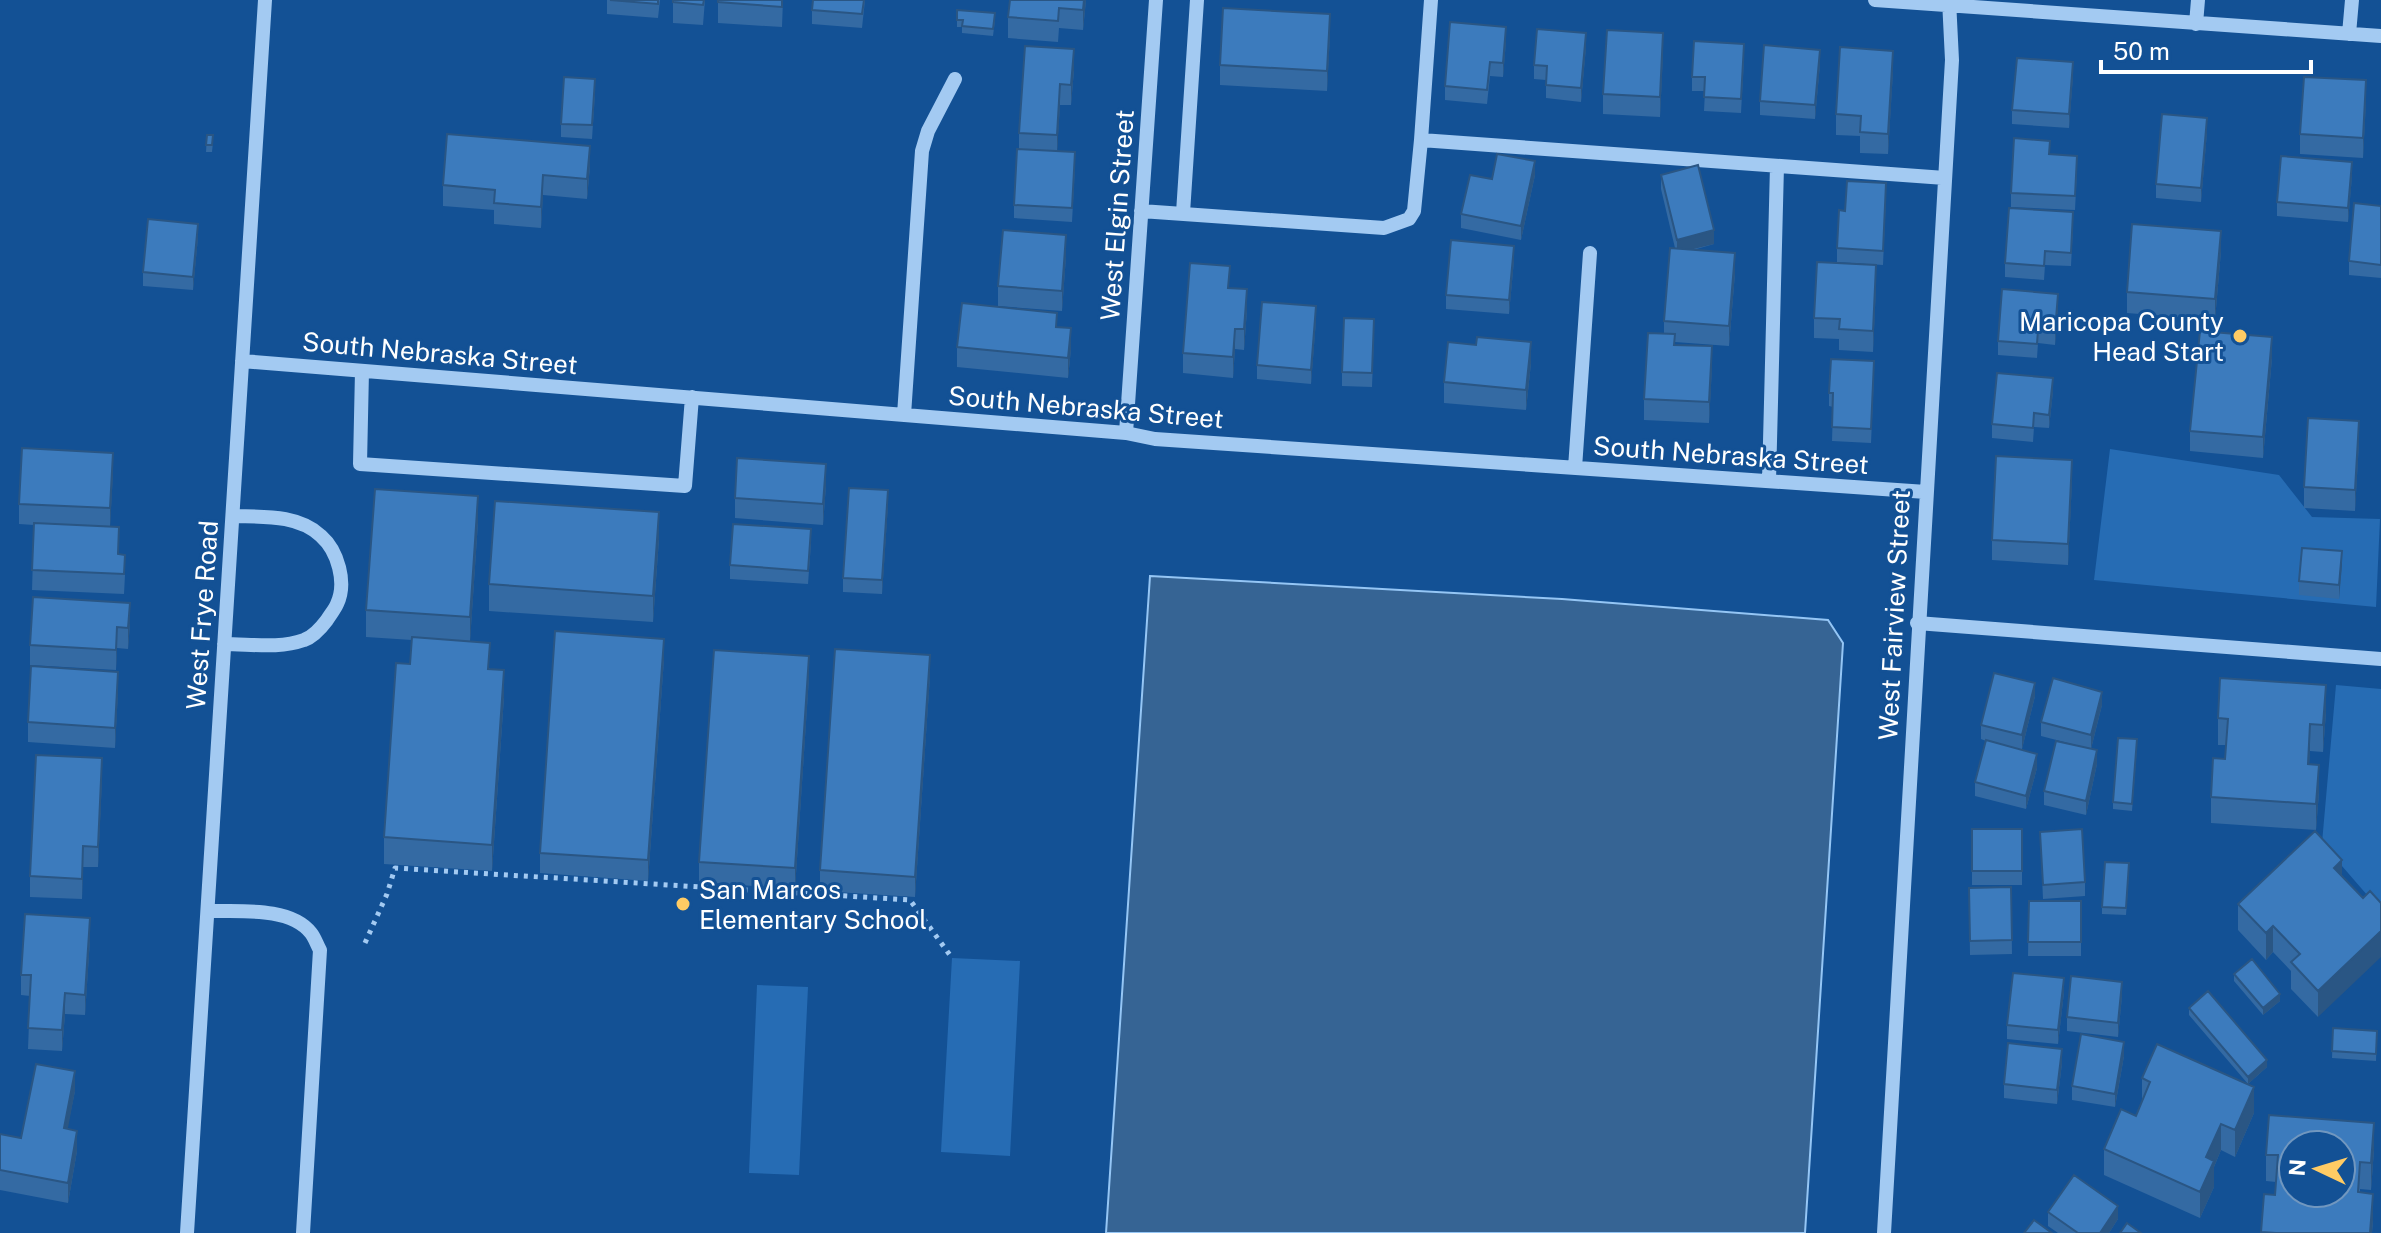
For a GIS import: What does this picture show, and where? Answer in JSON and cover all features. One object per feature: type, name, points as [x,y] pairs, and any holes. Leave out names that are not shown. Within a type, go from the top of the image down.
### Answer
[{"type":"street","name":"West Frye Road","points":[[187,1233],[265,0]]},
{"type":"street","name":"West Elgin Street","points":[[1126,433],[1156,0]]},
{"type":"street","points":[[1183,213],[1197,0]]},
{"type":"street","points":[[1141,211],[1384,228],[1409,219],[1414,211],[1431,0]]},
{"type":"street","points":[[1875,0],[2381,36]]},
{"type":"street","points":[[2196,24],[2198,0]]},
{"type":"street","points":[[2349,34],[2352,0]]},
{"type":"street","name":"West Fairview Street","points":[[1884,1233],[1953,39],[1949,3]]},
{"type":"street","points":[[904,415],[922,151],[928,131],[955,79]]},
{"type":"street","points":[[1421,140],[1945,178]]},
{"type":"street","points":[[1769,481],[1777,166]]},
{"type":"street","points":[[1575,468],[1590,253]]},
{"type":"street","name":"South Nebraska Street","points":[[242,361],[1126,433],[1155,439],[1926,492]]},
{"type":"street","points":[[362,371],[360,464],[685,486],[692,397]]},
{"type":"street","points":[[224,644],[285,645],[308,639],[322,626],[338,603],[341,576],[335,554],[321,535],[300,523],[280,518],[233,516]]},
{"type":"street","points":[[1917,623],[2381,659]]},
{"type":"street","points":[[208,911],[275,915],[295,921],[310,932],[320,950],[303,1233]]},
{"type":"path","points":[[365,943],[395,868],[910,900],[952,958]]},
{"type":"shaded area","points":[[2110,449],[2279,475],[2312,517],[2380,519],[2376,607],[2094,580]]},
{"type":"shaded area","points":[[1150,576],[1562,599],[1828,620],[1843,643],[1805,1233],[1106,1233]]},
{"type":"shaded area","points":[[2336,685],[2381,689],[2381,911],[2322,843]]},
{"type":"shaded area","points":[[952,958],[1020,961],[1010,1156],[941,1152]]},
{"type":"shaded area","points":[[757,985],[808,987],[799,1175],[749,1173]]},
{"type":"building","points":[[610,0],[658,0],[658,4]]},
{"type":"building","points":[[673,0],[704,0],[703,5]]},
{"type":"building","points":[[782,0],[782,7],[718,2]]},
{"type":"building","points":[[813,0],[864,0],[862,14],[812,10]]},
{"type":"building","points":[[1010,0],[1084,0],[1083,10],[1059,8],[1058,21],[1008,17]]},
{"type":"building","points":[[1223,8],[1330,14],[1327,71],[1220,65]]},
{"type":"building","points":[[957,10],[995,13],[993,29],[962,26],[963,20],[957,20]]},
{"type":"building","points":[[1450,22],[1506,27],[1503,63],[1490,62],[1487,90],[1445,86]]},
{"type":"building","points":[[1537,29],[1586,33],[1581,88],[1546,85],[1547,66],[1534,65]]},
{"type":"building","points":[[1607,30],[1663,33],[1660,97],[1603,94]]},
{"type":"building","points":[[1694,41],[1744,44],[1741,99],[1704,97],[1705,77],[1692,77]]},
{"type":"building","points":[[1764,45],[1820,50],[1815,105],[1760,101]]},
{"type":"building","points":[[1025,46],[1074,49],[1071,85],[1060,84],[1057,135],[1019,133]]},
{"type":"building","points":[[1840,47],[1893,51],[1888,134],[1860,132],[1861,116],[1836,114]]},
{"type":"building","points":[[2017,58],[2073,62],[2069,114],[2012,110]]},
{"type":"building","points":[[564,77],[595,79],[592,125],[561,124]]},
{"type":"building","points":[[2304,77],[2366,80],[2363,138],[2300,134]]},
{"type":"building","points":[[2162,114],[2207,118],[2201,188],[2156,184]]},
{"type":"building","points":[[447,134],[590,146],[587,179],[543,175],[541,207],[494,203],[495,190],[443,185]]},
{"type":"building","points":[[207,135],[213,135],[212,145],[206,145]]},
{"type":"building","points":[[2014,138],[2050,141],[2049,154],[2077,156],[2075,196],[2011,193]]},
{"type":"building","points":[[1017,149],[1075,152],[1072,208],[1014,205]]},
{"type":"building","points":[[1497,154],[1535,161],[1521,226],[1461,214],[1470,175],[1492,179]]},
{"type":"building","points":[[2281,156],[2352,162],[2348,208],[2277,202]]},
{"type":"building","points":[[1698,165],[1714,230],[1677,240],[1661,175]]},
{"type":"building","points":[[1847,181],[1886,183],[1883,251],[1837,248],[1839,210],[1845,211]]},
{"type":"building","points":[[2354,203],[2381,206],[2381,265],[2349,261]]},
{"type":"building","points":[[2009,208],[2073,212],[2071,253],[2045,251],[2044,266],[2005,263]]},
{"type":"building","points":[[148,219],[198,224],[193,277],[143,272]]},
{"type":"building","points":[[2132,224],[2221,231],[2215,299],[2127,292]]},
{"type":"building","points":[[1003,230],[1066,235],[1062,291],[998,286]]},
{"type":"building","points":[[1451,240],[1514,246],[1509,300],[1446,295]]},
{"type":"building","points":[[1670,248],[1735,253],[1729,326],[1664,321]]},
{"type":"building","points":[[1817,262],[1876,265],[1873,331],[1839,329],[1840,319],[1814,318]]},
{"type":"building","points":[[1190,263],[1230,266],[1228,288],[1247,289],[1244,329],[1235,329],[1233,357],[1183,353]]},
{"type":"building","points":[[2002,289],[2058,294],[2055,331],[2038,330],[2037,344],[1998,341]]},
{"type":"building","points":[[1262,302],[1316,306],[1311,370],[1257,365]]},
{"type":"building","points":[[962,303],[1057,313],[1056,327],[1071,328],[1068,358],[957,347]]},
{"type":"building","points":[[1344,318],[1374,319],[1372,373],[1342,372]]},
{"type":"building","points":[[2200,331],[2272,337],[2263,437],[2190,431]]},
{"type":"building","points":[[1648,333],[1675,334],[1674,345],[1712,346],[1709,402],[1644,399]]},
{"type":"building","points":[[1477,337],[1531,342],[1526,390],[1444,382],[1448,342],[1476,345]]},
{"type":"building","points":[[1831,359],[1874,361],[1871,429],[1832,427],[1833,393],[1829,393]]},
{"type":"building","points":[[1997,373],[2053,378],[2049,415],[2034,413],[2033,428],[1992,424]]},
{"type":"building","points":[[2308,418],[2359,421],[2355,490],[2304,487]]},
{"type":"building","points":[[22,448],[113,453],[110,508],[19,504]]},
{"type":"building","points":[[1996,456],[2072,460],[2068,544],[1992,540]]},
{"type":"building","points":[[737,458],[826,464],[823,504],[735,498]]},
{"type":"building","points":[[849,488],[888,490],[882,580],[843,578]]},
{"type":"building","points":[[375,489],[478,496],[470,617],[366,610]]},
{"type":"building","points":[[495,501],[659,512],[653,596],[489,584]]},
{"type":"building","points":[[34,523],[119,527],[118,554],[125,555],[124,574],[32,570]]},
{"type":"building","points":[[733,524],[811,529],[808,571],[730,565]]},
{"type":"building","points":[[2302,548],[2342,551],[2339,585],[2299,581]]},
{"type":"building","points":[[33,597],[130,603],[128,628],[117,627],[116,650],[30,645]]},
{"type":"building","points":[[555,631],[664,639],[648,860],[540,853]]},
{"type":"building","points":[[412,637],[490,643],[488,669],[504,670],[492,845],[384,837],[396,663],[410,664]]},
{"type":"building","points":[[835,649],[930,655],[915,877],[820,870]]},
{"type":"building","points":[[714,650],[809,656],[795,868],[699,862]]},
{"type":"building","points":[[31,666],[118,672],[115,728],[28,722]]},
{"type":"building","points":[[1994,673],[2035,683],[2022,735],[1981,725]]},
{"type":"building","points":[[2053,678],[2102,692],[2091,735],[2041,722]]},
{"type":"building","points":[[2220,678],[2326,685],[2323,725],[2310,724],[2308,764],[2319,765],[2316,804],[2211,797],[2213,758],[2225,759],[2228,719],[2218,718]]},
{"type":"building","points":[[2118,738],[2137,739],[2132,804],[2113,802]]},
{"type":"building","points":[[1986,740],[2037,754],[2026,796],[1975,782]]},
{"type":"building","points":[[2056,741],[2097,750],[2086,801],[2044,791]]},
{"type":"building","points":[[36,755],[102,758],[98,847],[83,846],[82,879],[30,876]]},
{"type":"building","points":[[1972,829],[2022,829],[2022,871],[1972,871]]},
{"type":"building","points":[[2082,829],[2085,882],[2043,885],[2040,832]]},
{"type":"building","points":[[2315,831],[2342,860],[2334,868],[2363,898],[2370,891],[2381,903],[2381,931],[2318,991],[2291,962],[2300,954],[2273,926],[2266,933],[2238,904]]},
{"type":"building","points":[[2105,862],[2129,863],[2126,908],[2102,907]]},
{"type":"building","points":[[2011,887],[2012,940],[1970,941],[1969,888]]},
{"type":"building","points":[[2029,901],[2081,901],[2081,942],[2028,942]]},
{"type":"building","points":[[25,914],[90,918],[85,995],[65,993],[62,1030],[28,1028],[31,975],[21,975]]},
{"type":"building","points":[[2252,959],[2280,994],[2263,1008],[2234,974]]},
{"type":"building","points":[[2013,973],[2064,978],[2058,1030],[2007,1025]]},
{"type":"building","points":[[2071,976],[2122,982],[2118,1023],[2067,1017]]},
{"type":"building","points":[[2208,991],[2267,1060],[2248,1077],[2189,1008]]},
{"type":"building","points":[[2333,1028],[2377,1031],[2376,1054],[2332,1051]]},
{"type":"building","points":[[2081,1034],[2124,1042],[2115,1094],[2072,1086]]},
{"type":"building","points":[[2008,1043],[2062,1049],[2057,1090],[2004,1084]]},
{"type":"building","points":[[2157,1044],[2254,1087],[2235,1130],[2221,1124],[2206,1157],[2214,1161],[2200,1192],[2104,1149],[2121,1109],[2136,1116],[2150,1082],[2142,1078]]},
{"type":"building","points":[[36,1064],[75,1071],[64,1128],[77,1131],[68,1183],[0,1170],[0,1134],[21,1138]]},
{"type":"building","points":[[2269,1115],[2374,1123],[2371,1163],[2360,1162],[2358,1192],[2373,1194],[2370,1233],[2261,1232],[2264,1194],[2275,1195],[2277,1168],[2277,1209],[2357,1209],[2357,1129],[2277,1129],[2277,1155],[2266,1155]]},
{"type":"building","points":[[2074,1175],[2118,1206],[2100,1233],[2078,1233],[2048,1212]]},
{"type":"building","points":[[2034,1220],[2052,1233],[2024,1233]]},
{"type":"building","points":[[2127,1223],[2141,1233],[2120,1233]]},
{"type":"place","name":"Maricopa County Head Start","points":[[2240,336]]},
{"type":"place","name":"San Marcos Elementary School","points":[[683,904]]}]
